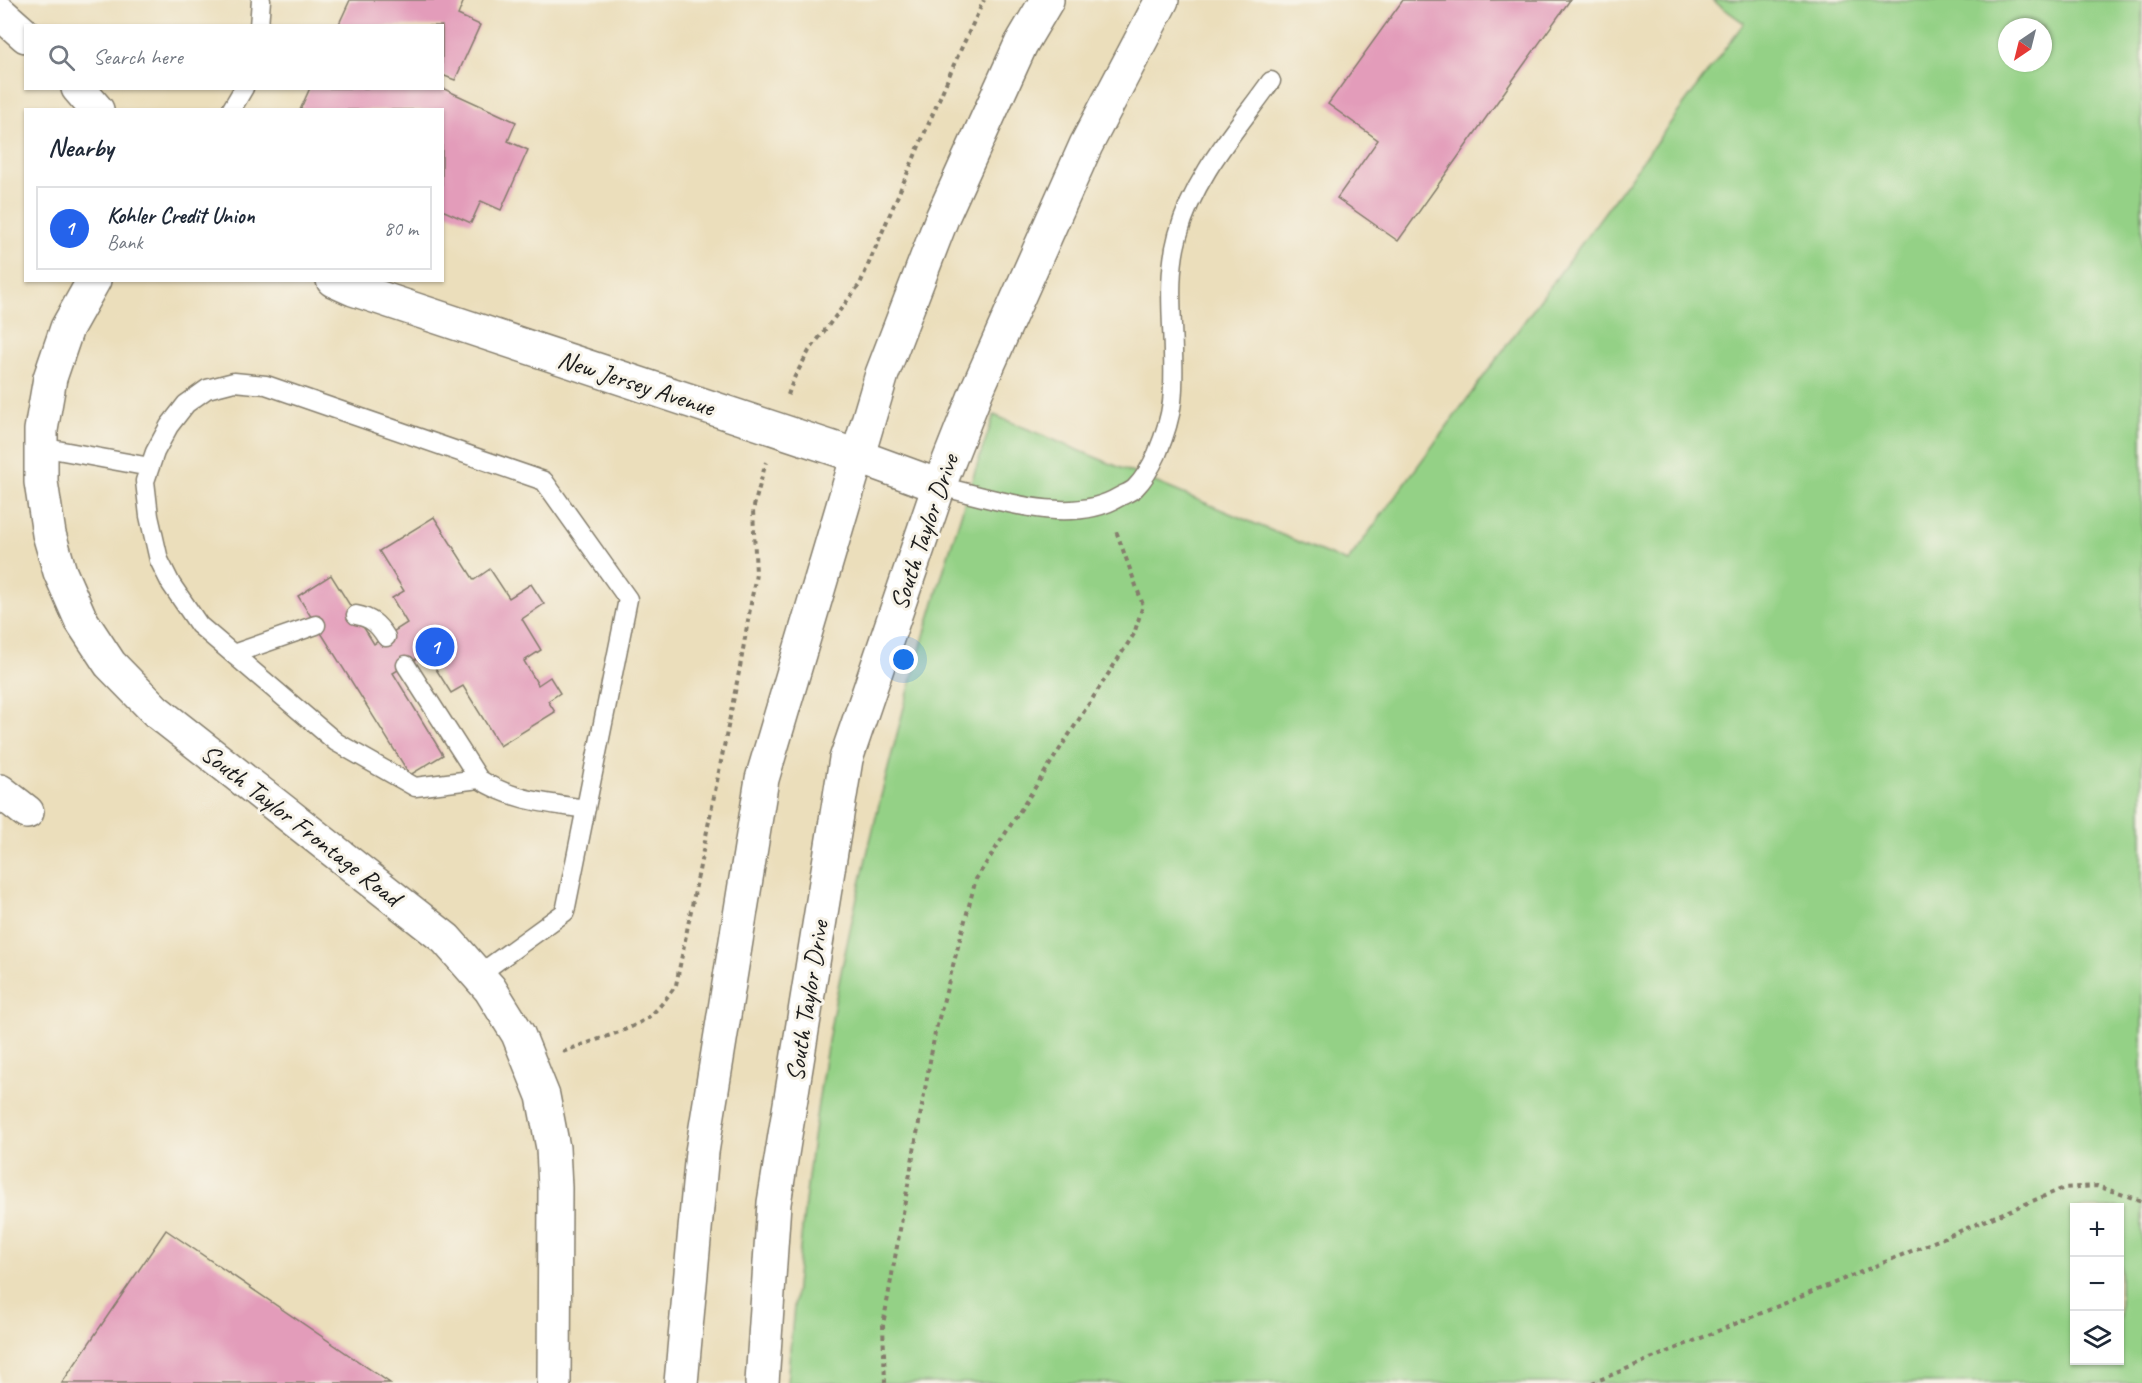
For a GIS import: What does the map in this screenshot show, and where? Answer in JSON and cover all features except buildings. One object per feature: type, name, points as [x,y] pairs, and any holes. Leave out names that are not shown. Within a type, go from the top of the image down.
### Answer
[{"type":"main road","points":[[681,1383],[702,1152],[762,779],[882,374],[942,218],[1021,44],[1047,0]]},
{"type":"main road","name":"South Taylor Drive","points":[[762,1383],[774,1203],[846,759],[939,486],[977,390],[1086,145],[1162,0]]},
{"type":"main road","points":[[0,13],[24,34]]},
{"type":"main road","points":[[80,90],[95,108]]},
{"type":"main road","name":"South Taylor Frontage Road","points":[[93,282],[67,328],[50,378],[42,430],[40,482],[49,534],[60,572],[81,620],[110,664],[156,711],[446,939],[490,989],[518,1034],[543,1096],[554,1158],[554,1383]]},
{"type":"main road","name":"New Jersey Avenue","points":[[338,282],[386,300],[857,456],[939,486]]},
{"type":"main road","points":[[0,791],[27,812]]},
{"type":"lane","points":[[259,24],[261,0]]},
{"type":"lane","points":[[939,486],[1011,503],[1065,511],[1107,505],[1134,489],[1152,464],[1166,433],[1172,402],[1172,277],[1178,236],[1189,204],[1204,175],[1271,81]]},
{"type":"lane","points":[[232,108],[243,90]]},
{"type":"lane","points":[[478,975],[565,912],[628,599],[544,481],[266,385],[234,382],[207,389],[186,404],[169,426],[154,452],[145,481],[149,516],[159,560],[171,584],[199,625],[336,742],[415,787],[479,779]]},
{"type":"lane","points":[[41,447],[150,467]]},
{"type":"lane","points":[[356,615],[366,617],[378,624],[386,637]]},
{"type":"lane","points":[[233,654],[316,625]]},
{"type":"lane","points":[[406,665],[479,779],[496,790],[516,798],[586,809]]},
{"type":"path","points":[[530,1064],[631,1026],[650,1016],[676,985],[740,666],[756,574],[753,510],[774,429],[794,378],[809,351],[860,284],[984,0]]},
{"type":"path","points":[[885,1383],[883,1325],[935,1034],[976,879],[1134,634],[1143,605],[1107,505]]},
{"type":"path","points":[[1592,1383],[2064,1188],[2097,1186],[2142,1201]]},
{"type":"green space","points":[[1712,0],[2142,0],[2142,1383],[787,1383],[808,1177],[822,1074],[856,901],[908,691],[949,552],[994,415],[1347,562],[1744,23]]},
{"type":"place","name":"Kohler Credit Union","points":[[435,647]]}]
